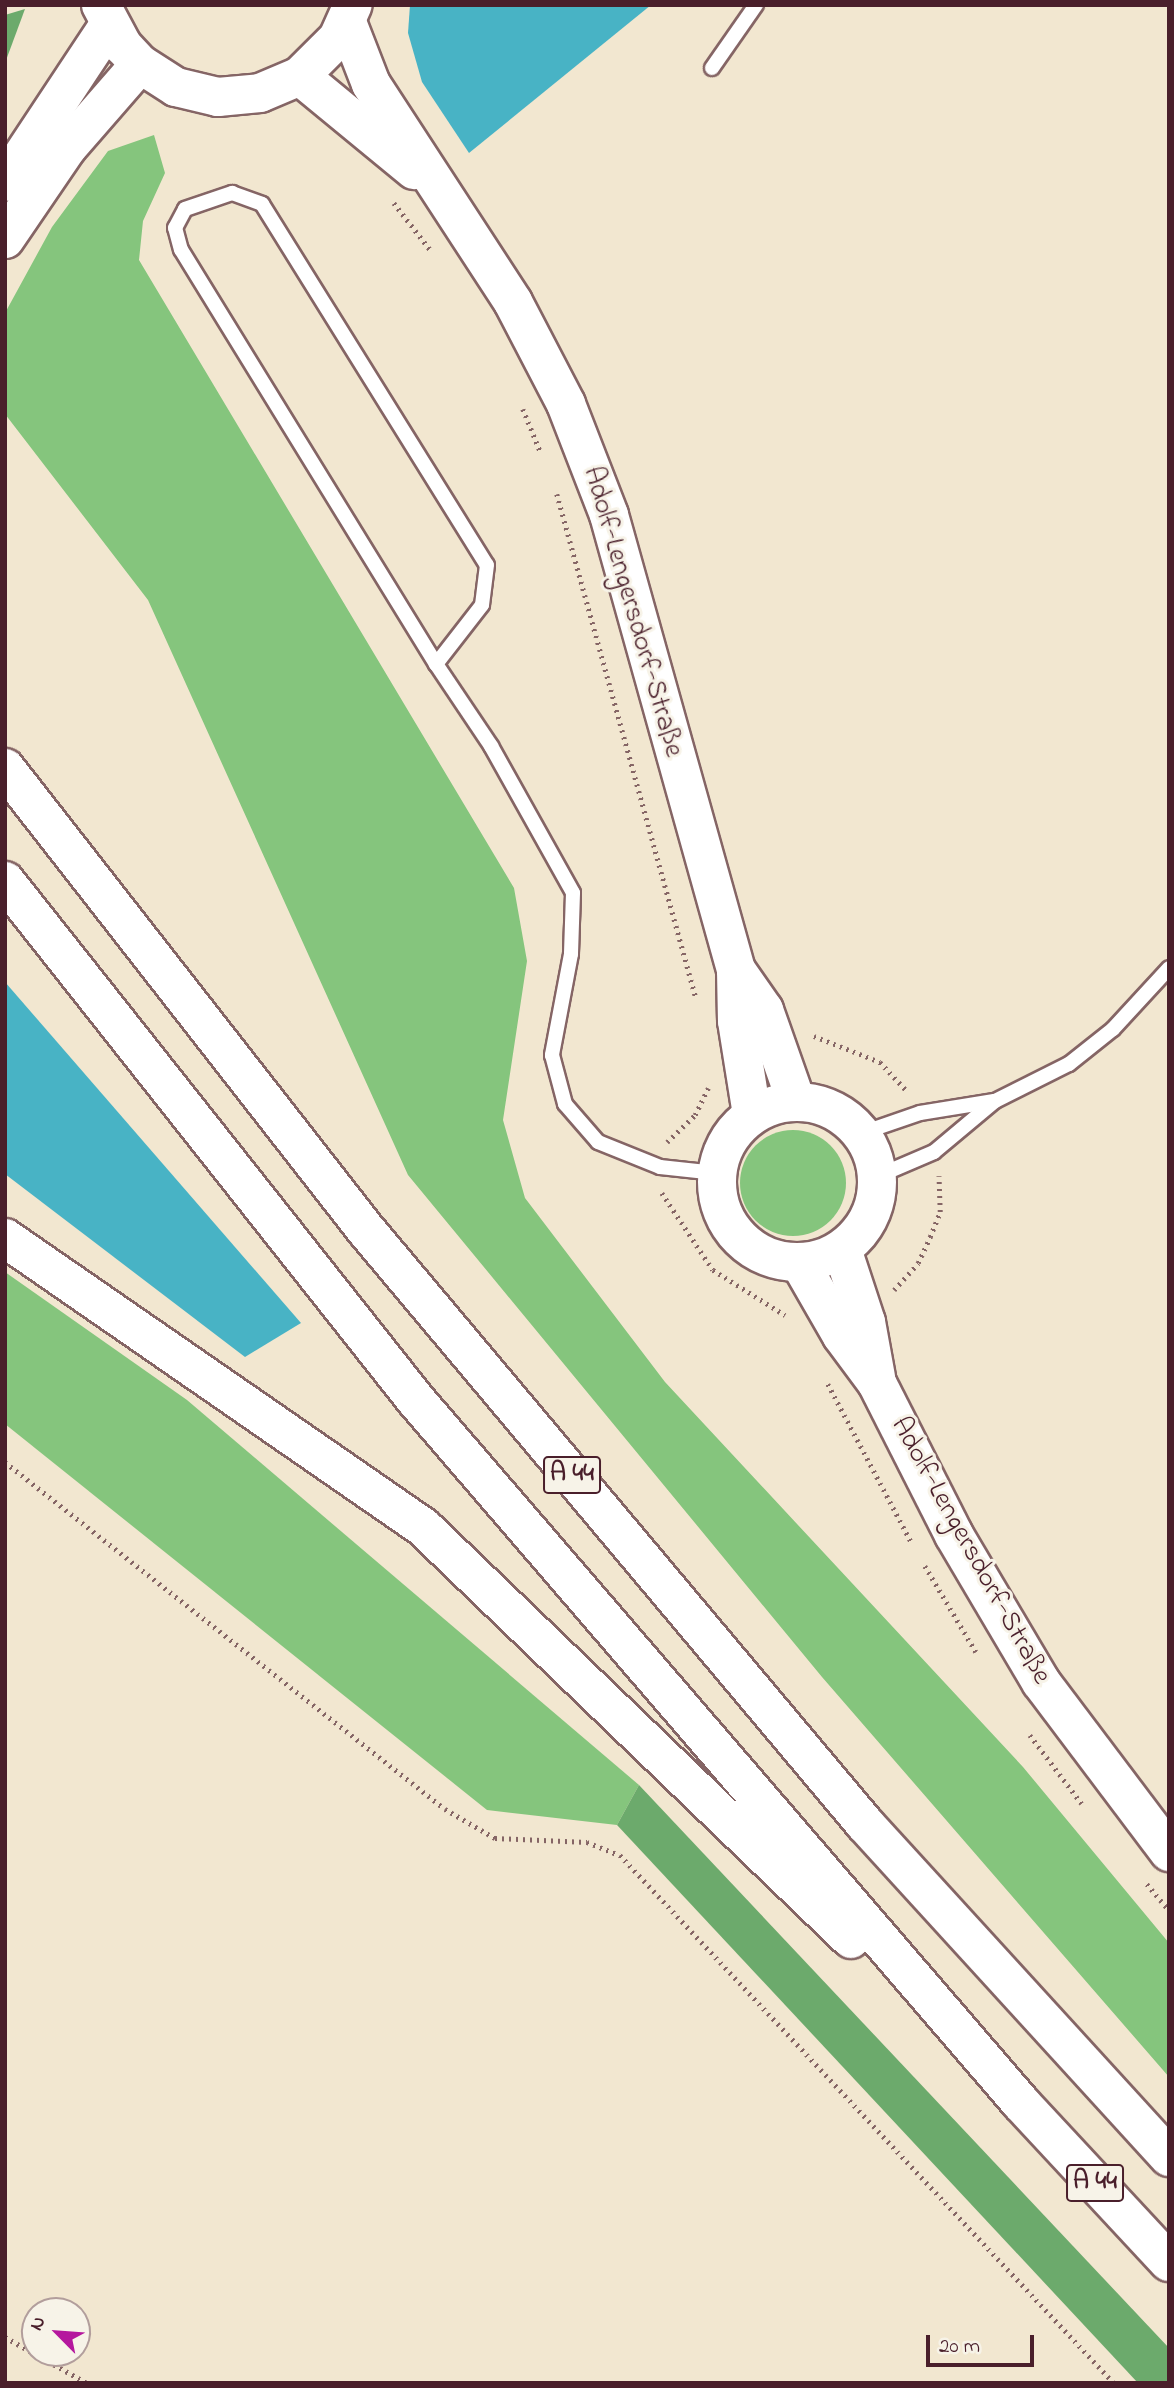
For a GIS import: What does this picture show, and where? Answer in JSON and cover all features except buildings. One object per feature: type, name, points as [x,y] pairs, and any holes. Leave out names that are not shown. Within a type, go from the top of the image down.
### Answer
[{"type":"main road","points":[[5,182],[105,15],[140,64],[176,87],[218,97],[260,93],[299,76],[327,52],[350,14]]},
{"type":"main road","name":"Adolf-Lengersdorf-Straße","points":[[350,14],[371,83],[513,302],[566,404],[609,515],[736,970],[737,1021],[752,1115]]},
{"type":"main road","points":[[5,239],[67,148],[140,64]]},
{"type":"main road","name":"Adolf-Lengersdorf-Straße","points":[[299,76],[448,198]]},
{"type":"main road","name":"A 44","points":[[5,768],[366,1230],[865,1824],[1169,2157]]},
{"type":"main road","name":"A 44","points":[[5,881],[415,1399],[1021,2103],[1169,2262]]},
{"type":"main road","name":"Adolf-Lengersdorf-Straße","points":[[736,970],[764,1010],[796,1101]]},
{"type":"main road","points":[[796,1101],[833,1109],[862,1133],[878,1176],[870,1218],[842,1249],[800,1263],[773,1259],[748,1247],[730,1226],[718,1201],[716,1173],[734,1130],[752,1115],[796,1101]]},
{"type":"main road","points":[[5,1238],[423,1527],[1021,2103]]},
{"type":"main road","name":"Adolf-Lengersdorf-Straße","points":[[842,1249],[866,1322],[877,1383]]},
{"type":"main road","name":"Adolf-Lengersdorf-Straße","points":[[800,1263],[842,1336],[877,1383],[954,1535],[1041,1682],[1169,1852]]},
{"type":"lane","points":[[712,68],[756,5]]},
{"type":"lane","points":[[436,663],[482,604],[487,565],[262,204],[232,193],[185,209],[175,228],[181,250],[436,663],[491,746],[573,893],[571,954],[552,1055],[565,1104],[598,1142],[660,1167],[716,1173]]},
{"type":"lane","points":[[878,1176],[934,1152],[995,1101],[1069,1064],[1113,1029],[1169,968]]},
{"type":"lane","points":[[862,1133],[920,1113],[995,1101]]},
{"type":"path","points":[[5,1462],[445,1809],[495,1838],[587,1842],[620,1855],[1114,2383]]},
{"type":"path","points":[[5,2337],[87,2383]]},
{"type":"green space","points":[[25,9],[5,63],[5,15]]},
{"type":"green space","points":[[154,135],[165,173],[143,221],[139,260],[514,888],[527,961],[503,1120],[525,1198],[665,1382],[1023,1767],[1169,1943],[1169,2077],[822,1677],[408,1175],[148,600],[5,414],[5,313],[52,227],[108,151]]},
{"type":"green space","points":[[793,1130],[813,1134],[830,1146],[842,1163],[846,1183],[842,1203],[830,1220],[813,1232],[793,1236],[773,1232],[756,1220],[744,1203],[740,1183],[744,1163],[756,1146],[773,1134]]},
{"type":"green space","points":[[5,1272],[187,1400],[639,1785],[617,1825],[487,1810],[5,1424]]},
{"type":"green space","points":[[639,1785],[1169,2348],[1169,2383],[1138,2383],[617,1825]]},
{"type":"water","points":[[410,5],[651,5],[469,153],[422,82],[408,33]]},
{"type":"water","points":[[5,982],[301,1323],[245,1357],[5,1174]]}]
